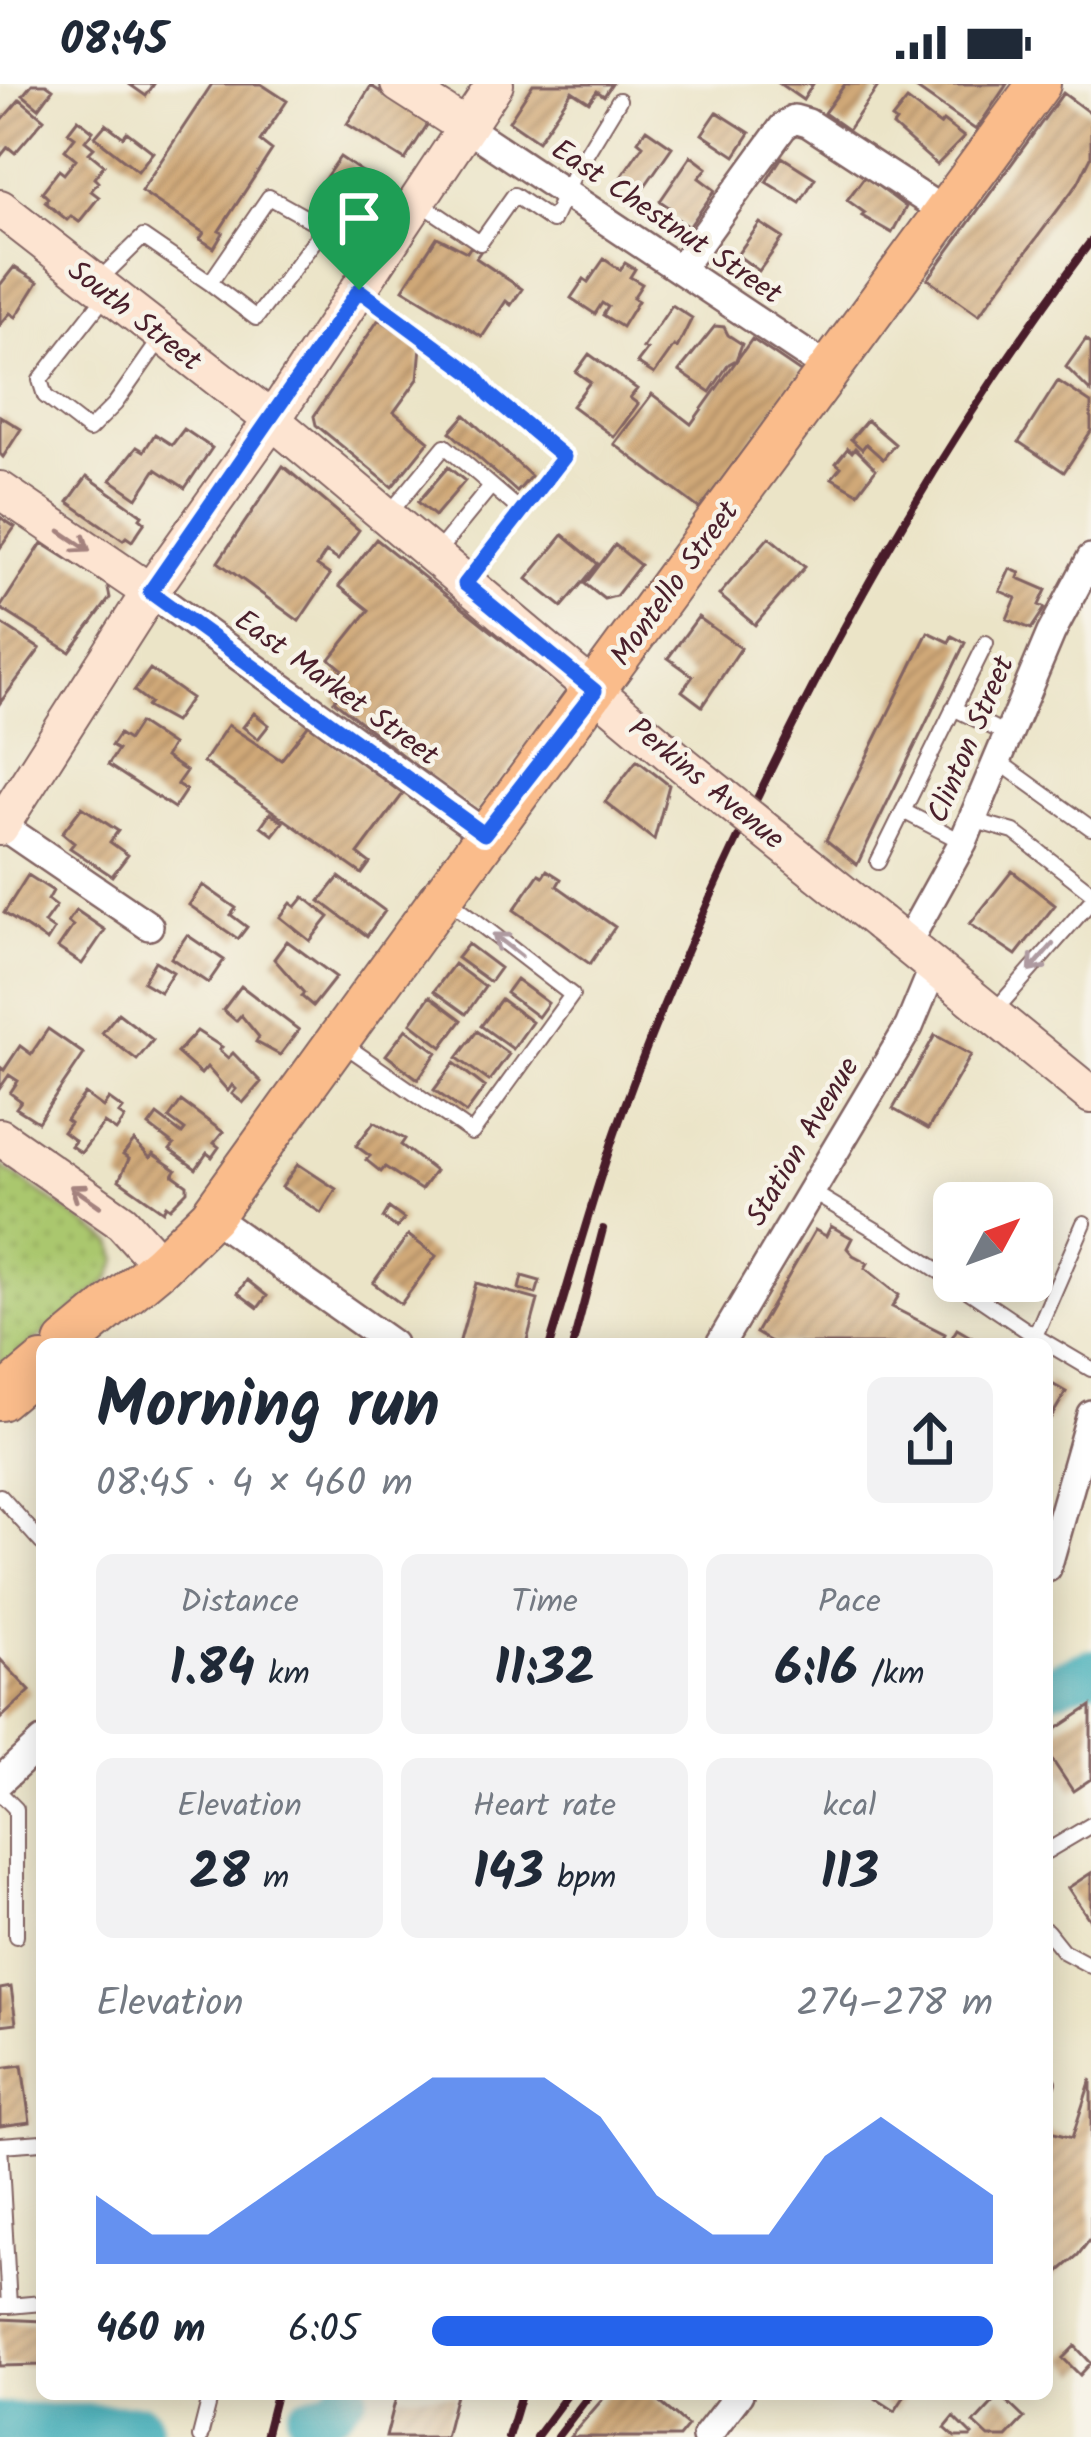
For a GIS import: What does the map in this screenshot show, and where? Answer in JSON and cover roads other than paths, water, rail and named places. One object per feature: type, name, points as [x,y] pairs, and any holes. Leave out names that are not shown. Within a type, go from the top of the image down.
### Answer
[{"type":"main road","points":[[399,84],[466,128]]},
{"type":"main road","points":[[1,826],[150,592],[272,420],[495,84]]},
{"type":"main road","name":"Montello Street","points":[[73,1338],[211,1216],[484,834],[595,691],[1039,84]]},
{"type":"main road","name":"South Street","points":[[0,208],[272,420]]},
{"type":"main road","name":"Perkins Avenue","points":[[272,420],[680,762],[1091,1095]]},
{"type":"main road","points":[[0,490],[150,592]]},
{"type":"main road","points":[[0,1137],[122,1222],[160,1265]]},
{"type":"street","points":[[680,269],[794,119],[808,123],[946,212]]},
{"type":"street","name":"East Chestnut Street","points":[[466,128],[830,370]]},
{"type":"street","name":"Clinton Street","points":[[907,946],[967,831],[1051,633],[1091,558]]},
{"type":"street","name":"East Market Street","points":[[150,592],[484,834]]},
{"type":"street","points":[[1,826],[149,926]]},
{"type":"street","name":"Station Avenue","points":[[724,1338],[909,1027],[907,946]]},
{"type":"street","points":[[211,1216],[384,1338]]},
{"type":"street","points":[[1053,1547],[1091,1414]]},
{"type":"street","points":[[0,1781],[36,1748]]},
{"type":"street","points":[[706,2437],[734,2400]]},
{"type":"lane","points":[[418,201],[480,243],[514,195],[552,220],[619,100]]},
{"type":"lane","points":[[210,283],[269,196],[379,259]]},
{"type":"lane","points":[[163,337],[115,404],[89,430],[45,397],[40,380],[101,289],[143,237],[256,318],[324,228]]},
{"type":"lane","points":[[359,290],[474,375],[490,395],[564,457],[465,584]]},
{"type":"lane","points":[[386,518],[445,446],[522,512]]},
{"type":"lane","points":[[433,558],[491,486]]},
{"type":"lane","points":[[878,862],[986,643]]},
{"type":"lane","points":[[953,708],[1091,828]]},
{"type":"lane","points":[[903,811],[967,831],[1014,832],[1091,892]]},
{"type":"lane","points":[[337,1040],[472,1133],[572,995],[442,894]]},
{"type":"lane","points":[[992,1014],[1091,901]]},
{"type":"lane","points":[[811,1191],[1038,1338]]},
{"type":"lane","points":[[1035,1336],[1084,1223]]},
{"type":"lane","points":[[1053,1347],[1091,1369]]},
{"type":"lane","points":[[0,1496],[36,1537]]},
{"type":"lane","points":[[0,1793],[16,1809],[16,1936]]},
{"type":"lane","points":[[1053,1847],[1091,1825]]},
{"type":"lane","points":[[1053,1938],[1063,1951],[1091,1966]]},
{"type":"lane","points":[[36,2142],[0,2145],[4,2306],[36,2303]]},
{"type":"lane","points":[[200,2437],[209,2400]]},
{"type":"waterway","points":[[1053,1684],[1091,1670]]},
{"type":"waterway","points":[[308,2417],[333,2409],[342,2400]]},
{"type":"waterway","points":[[0,2424],[141,2425]]},
{"type":"railway","points":[[552,1338],[644,1054],[711,895],[785,741],[863,592],[948,449],[1091,241]]},
{"type":"railway","points":[[575,1338],[603,1229]]},
{"type":"railway","points":[[265,2437],[274,2400]]},
{"type":"railway","points":[[508,2437],[519,2400]]},
{"type":"railway","points":[[536,2437],[564,2400]]},
{"type":"railway","points":[[557,2437],[585,2400]]}]
